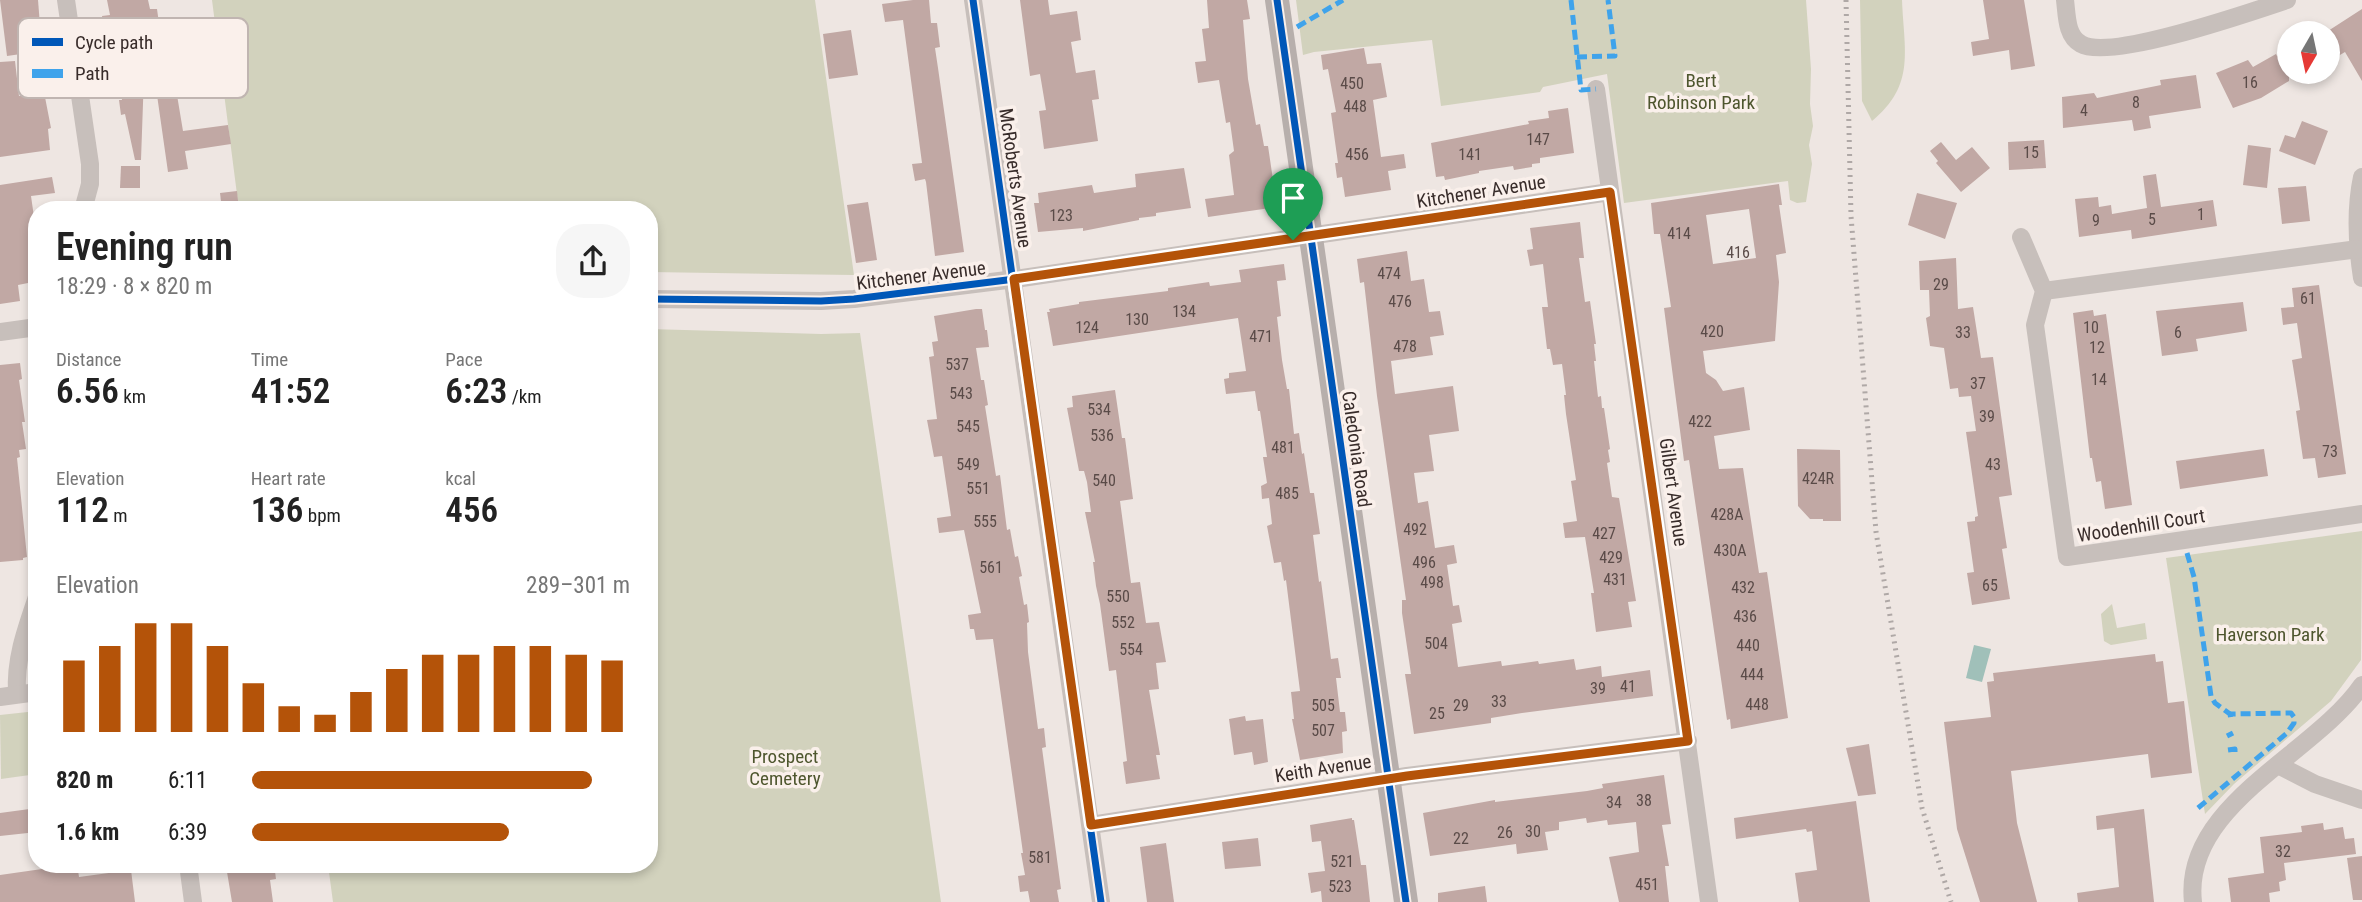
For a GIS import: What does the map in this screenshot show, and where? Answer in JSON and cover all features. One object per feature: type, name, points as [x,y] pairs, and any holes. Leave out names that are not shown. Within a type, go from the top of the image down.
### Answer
[{"type":"street","points":[[66,0],[69,18]]},
{"type":"street","name":"McRoberts Avenue","points":[[974,0],[1101,902]]},
{"type":"street","name":"Caledonia Road","points":[[1277,0],[1406,902]]},
{"type":"street","points":[[2065,0],[2071,34],[2081,45],[2098,49],[2190,32],[2287,0]]},
{"type":"street","name":"Gilbert Avenue","points":[[1596,89],[1710,902]]},
{"type":"street","points":[[80,98],[90,164],[90,184],[85,201]]},
{"type":"street","points":[[2362,177],[2358,194],[2358,249],[2362,278]]},
{"type":"street","name":"Kitchener Avenue","points":[[658,299],[821,301],[1014,279],[1610,192]]},
{"type":"street","points":[[2021,237],[2043,292],[2358,249]]},
{"type":"street","name":"Woodenhill Court","points":[[2043,292],[2035,325],[2067,557],[2362,514]]},
{"type":"street","points":[[0,332],[28,328]]},
{"type":"street","points":[[28,624],[9,695],[28,693]]},
{"type":"street","points":[[2193,902],[2194,863],[2207,835],[2231,807],[2344,709],[2362,685]]},
{"type":"street","name":"Keith Avenue","points":[[1091,825],[1390,779],[1688,741]]},
{"type":"street","points":[[2278,765],[2315,784],[2362,800]]},
{"type":"street","points":[[189,873],[193,902]]},
{"type":"green space","points":[[212,0],[815,0],[854,275],[658,272],[658,201],[238,201],[225,98],[248,98],[248,18],[214,18]]},
{"type":"green space","name":"Bert Robinson Park","points":[[1296,0],[1806,0],[1813,126],[1809,145],[1812,164],[1806,202],[1797,203],[1790,200],[1788,181],[1624,203],[1607,74],[1543,87],[1540,92],[1441,106],[1432,40],[1303,55]]},
{"type":"green space","points":[[1860,0],[1902,0],[1905,51],[1901,80],[1896,94],[1872,121],[1862,101]]},
{"type":"green space","name":"Prospect Cemetery","points":[[658,329],[860,333],[941,902],[333,902],[329,873],[658,873]]},
{"type":"green space","name":"Haverson Park","points":[[2362,531],[2361,660],[2331,701],[2234,784],[2205,814],[2166,558]]},
{"type":"green space","points":[[2112,604],[2117,628],[2145,623],[2147,639],[2111,645],[2104,641],[2101,614]]},
{"type":"green space","points":[[28,712],[28,775],[1,779],[0,715]]},
{"type":"water","points":[[1974,645],[1991,649],[1982,682],[1966,678]]},
{"type":"building","points":[[0,0],[38,0],[39,18],[18,18],[18,54],[7,56]]},
{"type":"building","points":[[107,0],[148,0],[150,9],[157,9],[158,18],[102,18],[110,15]]},
{"type":"building","points":[[929,0],[931,23],[937,23],[940,47],[935,48],[964,252],[935,256],[926,182],[925,179],[915,181],[912,164],[922,163],[903,20],[885,22],[882,4]]},
{"type":"building","points":[[1020,0],[1048,0],[1050,15],[1077,11],[1081,40],[1071,42],[1076,73],[1095,70],[1099,99],[1092,100],[1098,141],[1044,149],[1039,111],[1046,110],[1040,74],[1030,76]]},
{"type":"building","points":[[1207,0],[1247,0],[1250,19],[1243,20],[1248,79],[1256,125],[1260,124],[1264,146],[1268,146],[1277,207],[1208,217],[1205,199],[1234,195],[1229,155],[1234,151],[1219,80],[1198,83],[1195,62],[1206,61],[1202,29],[1209,28]]},
{"type":"building","points":[[1983,0],[2024,0],[2035,66],[2011,70],[2009,50],[1973,56],[1971,42],[1989,39]]},
{"type":"building","points":[[2362,9],[2362,81],[2345,52],[2340,55],[2340,23]]},
{"type":"building","points":[[851,30],[858,75],[829,79],[823,34]]},
{"type":"building","points":[[1364,48],[1367,64],[1381,63],[1387,97],[1373,100],[1381,157],[1404,154],[1406,168],[1388,171],[1391,190],[1345,197],[1342,177],[1337,178],[1335,163],[1338,163],[1331,113],[1336,112],[1328,69],[1323,70],[1321,55]]},
{"type":"building","points":[[2276,54],[2277,84],[2284,84],[2261,98],[2233,108],[2216,73],[2248,60],[2253,67]]},
{"type":"building","points":[[15,61],[18,98],[45,98],[51,128],[48,129],[50,150],[0,157],[0,62]]},
{"type":"building","points":[[2196,75],[2201,108],[2149,116],[2151,128],[2134,131],[2132,120],[2063,128],[2062,97],[2094,93],[2097,98],[2161,85],[2160,80]]},
{"type":"building","points":[[143,98],[141,160],[135,160],[125,114],[121,115],[119,100]]},
{"type":"building","points":[[157,98],[178,98],[183,131],[228,125],[231,144],[185,151],[188,169],[168,172]]},
{"type":"building","points":[[1568,108],[1574,153],[1540,158],[1540,163],[1532,164],[1532,167],[1514,170],[1513,166],[1479,171],[1445,180],[1444,176],[1436,177],[1431,143],[1529,124],[1528,121],[1549,118],[1548,111]]},
{"type":"building","points":[[2302,121],[2328,131],[2315,165],[2279,151],[2285,135],[2295,138]]},
{"type":"building","points":[[2044,140],[2046,168],[2009,170],[2008,142]]},
{"type":"building","points":[[1941,142],[1956,160],[1972,147],[1990,168],[1961,192],[1936,163],[1938,161],[1930,151]]},
{"type":"building","points":[[2248,145],[2271,148],[2267,188],[2243,185]]},
{"type":"building","points":[[121,166],[140,166],[140,188],[120,188]]},
{"type":"building","points":[[1184,168],[1191,208],[1156,213],[1156,216],[1083,231],[1083,228],[1038,232],[1034,203],[1039,203],[1038,193],[1092,185],[1094,193],[1136,187],[1135,174]]},
{"type":"building","points":[[2156,174],[2161,207],[2213,200],[2217,226],[2132,239],[2131,230],[2079,237],[2075,199],[2098,197],[2099,207],[2111,205],[2112,214],[2147,208],[2143,176]]},
{"type":"building","points":[[52,177],[55,193],[31,196],[32,201],[28,201],[28,283],[18,285],[20,301],[0,304],[0,185]]},
{"type":"building","points":[[1779,184],[1782,205],[1779,205],[1786,253],[1776,255],[1779,282],[1775,341],[1703,351],[1706,373],[1716,380],[1723,391],[1744,387],[1750,430],[1714,436],[1719,469],[1743,468],[1759,573],[1767,572],[1788,718],[1731,729],[1730,719],[1727,720],[1689,460],[1684,461],[1664,308],[1671,307],[1660,234],[1654,234],[1651,203]],"holes":[[[1749,209],[1756,258],[1713,264],[1706,215]]]},
{"type":"building","points":[[2306,186],[2310,221],[2282,224],[2278,188]]},
{"type":"building","points":[[237,191],[238,201],[221,201],[220,193]]},
{"type":"building","points":[[1917,193],[1957,203],[1945,239],[1908,225]]},
{"type":"building","points":[[868,202],[877,260],[856,263],[847,205]]},
{"type":"building","points":[[1580,222],[1584,258],[1579,258],[1585,302],[1590,301],[1596,344],[1594,361],[1598,397],[1601,396],[1604,408],[1610,449],[1610,462],[1607,463],[1612,497],[1619,498],[1636,601],[1628,602],[1632,627],[1596,632],[1591,593],[1594,593],[1585,537],[1565,538],[1563,523],[1577,521],[1571,481],[1576,480],[1562,364],[1553,365],[1550,349],[1547,349],[1542,307],[1548,307],[1543,264],[1530,266],[1527,250],[1533,249],[1530,228]]},
{"type":"building","points":[[1407,251],[1411,281],[1424,279],[1429,312],[1440,311],[1444,335],[1430,337],[1433,355],[1391,361],[1395,394],[1453,386],[1459,431],[1429,435],[1434,471],[1414,473],[1418,503],[1428,501],[1435,548],[1454,545],[1457,563],[1447,565],[1453,606],[1459,605],[1462,622],[1452,624],[1458,667],[1501,661],[1502,666],[1574,659],[1576,670],[1601,666],[1602,677],[1650,670],[1653,696],[1522,713],[1491,718],[1491,723],[1414,734],[1405,674],[1411,674],[1402,613],[1402,600],[1406,600],[1364,282],[1360,283],[1357,259]]},
{"type":"building","points":[[1956,258],[1958,309],[1973,307],[1981,358],[1993,357],[2012,495],[1999,497],[2007,548],[2002,549],[2010,599],[1972,605],[1967,573],[1974,572],[1967,522],[1975,521],[1978,516],[1966,432],[1976,431],[1971,396],[1959,397],[1958,388],[1950,389],[1944,348],[1930,346],[1926,318],[1930,316],[1929,290],[1920,290],[1919,261]]},
{"type":"building","points":[[1284,264],[1286,280],[1277,281],[1281,316],[1277,317],[1282,360],[1289,389],[1294,434],[1299,433],[1310,493],[1314,493],[1320,534],[1313,535],[1319,582],[1321,581],[1331,659],[1338,658],[1341,678],[1336,678],[1340,712],[1345,712],[1347,731],[1342,732],[1343,753],[1300,760],[1292,719],[1291,692],[1300,691],[1286,580],[1284,581],[1281,562],[1274,563],[1267,526],[1272,524],[1269,498],[1262,499],[1261,486],[1267,483],[1263,457],[1267,457],[1260,411],[1255,391],[1226,394],[1224,379],[1229,378],[1229,373],[1246,371],[1238,318],[1053,346],[1047,312],[1050,312],[1049,309],[1079,302],[1168,291],[1168,288],[1209,282],[1210,286],[1241,282],[1239,270]]},
{"type":"building","points":[[2319,285],[2346,474],[2318,478],[2315,458],[2303,459],[2296,411],[2300,410],[2292,360],[2302,358],[2297,323],[2283,325],[2281,308],[2294,307],[2292,288]]},
{"type":"building","points":[[2243,302],[2247,331],[2196,339],[2198,351],[2162,356],[2156,311]]},
{"type":"building","points":[[982,309],[987,330],[989,347],[976,348],[988,405],[985,406],[996,476],[1000,475],[1007,530],[1010,529],[1015,557],[1018,556],[1024,605],[1027,604],[1028,652],[1038,729],[1044,728],[1046,747],[1042,748],[1061,889],[1057,890],[1059,902],[1030,902],[1028,891],[1020,892],[1018,876],[1025,875],[1023,853],[993,639],[976,640],[974,629],[970,629],[968,615],[981,613],[964,530],[939,533],[937,518],[951,516],[942,456],[934,457],[927,420],[937,419],[929,357],[934,356],[932,342],[938,341],[934,316]]},
{"type":"building","points":[[2093,310],[2094,316],[2106,314],[2132,505],[2105,509],[2101,481],[2096,482],[2090,458],[2073,313]]},
{"type":"building","points":[[20,363],[22,379],[19,380],[26,449],[19,450],[20,457],[17,458],[27,557],[23,560],[0,562],[0,365]]},
{"type":"building","points":[[1115,390],[1133,499],[1120,501],[1131,583],[1140,582],[1146,623],[1159,622],[1166,662],[1156,663],[1159,689],[1149,690],[1160,755],[1156,755],[1160,779],[1126,784],[1123,762],[1127,761],[1116,670],[1109,671],[1095,562],[1085,512],[1091,512],[1087,482],[1084,471],[1079,471],[1067,408],[1073,407],[1072,396]]},
{"type":"building","points":[[1797,449],[1840,450],[1841,521],[1810,519],[1798,506]]},
{"type":"building","points":[[2264,449],[2268,476],[2180,489],[2176,461]]},
{"type":"building","points":[[2155,654],[2156,662],[2163,661],[2168,703],[2184,701],[2192,773],[2151,778],[2148,754],[2011,771],[2017,823],[2037,902],[1980,902],[1957,829],[1944,722],[1991,717],[1987,682],[1994,681],[1993,673]]},
{"type":"building","points":[[1245,716],[1246,721],[1263,719],[1268,762],[1254,765],[1252,752],[1234,755],[1229,719]]},
{"type":"building","points":[[1869,744],[1876,794],[1858,796],[1846,748]]},
{"type":"building","points":[[1664,775],[1671,824],[1662,825],[1669,866],[1665,866],[1669,902],[1619,902],[1609,857],[1639,852],[1636,822],[1608,825],[1607,820],[1587,823],[1586,818],[1559,822],[1559,830],[1545,832],[1548,850],[1517,854],[1516,844],[1430,856],[1423,813],[1495,800],[1587,791],[1603,788],[1602,784]]},
{"type":"building","points":[[1856,801],[1870,902],[1799,902],[1795,873],[1817,870],[1812,831],[1807,832],[1806,829],[1736,839],[1734,818]]},
{"type":"building","points":[[28,809],[28,833],[0,836],[0,813]]},
{"type":"building","points":[[2144,809],[2154,902],[2078,902],[2077,893],[2119,887],[2114,828],[2097,830],[2096,816]]},
{"type":"building","points":[[1352,818],[1361,865],[1366,865],[1370,902],[1322,902],[1321,891],[1311,893],[1308,873],[1325,871],[1321,841],[1312,842],[1310,825]]},
{"type":"building","points":[[2323,823],[2324,830],[2343,827],[2345,839],[2354,838],[2356,854],[2284,863],[2286,880],[2279,882],[2280,891],[2269,893],[2270,902],[2231,902],[2228,878],[2264,873],[2260,837],[2302,832],[2301,826]]},
{"type":"building","points":[[1258,838],[1261,866],[1225,869],[1222,842]]},
{"type":"building","points":[[1166,843],[1174,902],[1147,902],[1140,847]]},
{"type":"building","points":[[2362,856],[2362,900],[2353,900],[2347,858]]},
{"type":"building","points":[[28,871],[78,873],[79,877],[131,873],[135,902],[0,902],[0,875]]},
{"type":"building","points":[[227,873],[275,873],[276,879],[270,880],[273,902],[232,902]]},
{"type":"building","points":[[1485,886],[1487,902],[1438,902],[1438,893]]},
{"type":"railway","points":[[1846,0],[1851,216],[1876,532],[1922,808],[1951,902]]},
{"type":"marked path","points":[[1297,27],[1343,0]]},
{"type":"marked path","points":[[1571,0],[1581,90],[1596,89]]},
{"type":"marked path","points":[[1577,57],[1615,56],[1608,0]]},
{"type":"marked path","points":[[2187,553],[2194,577],[2211,696],[2215,703],[2230,714],[2231,720]]},
{"type":"marked path","points":[[2198,808],[2287,733],[2294,723],[2291,713],[2230,714]]},
{"type":"marked path","points":[[2227,736],[2233,733]]},
{"type":"marked path","points":[[2228,750],[2235,749],[2235,753]]},
{"type":"cycle path","points":[[973,0],[1101,902]]},
{"type":"cycle path","points":[[1277,0],[1406,902]]},
{"type":"cycle path","points":[[658,299],[854,299],[1015,279],[1610,192]]},
{"type":"route","points":[[1610,192],[1688,741],[1407,776],[1091,825],[1014,279],[1293,240],[1610,192]]}]
